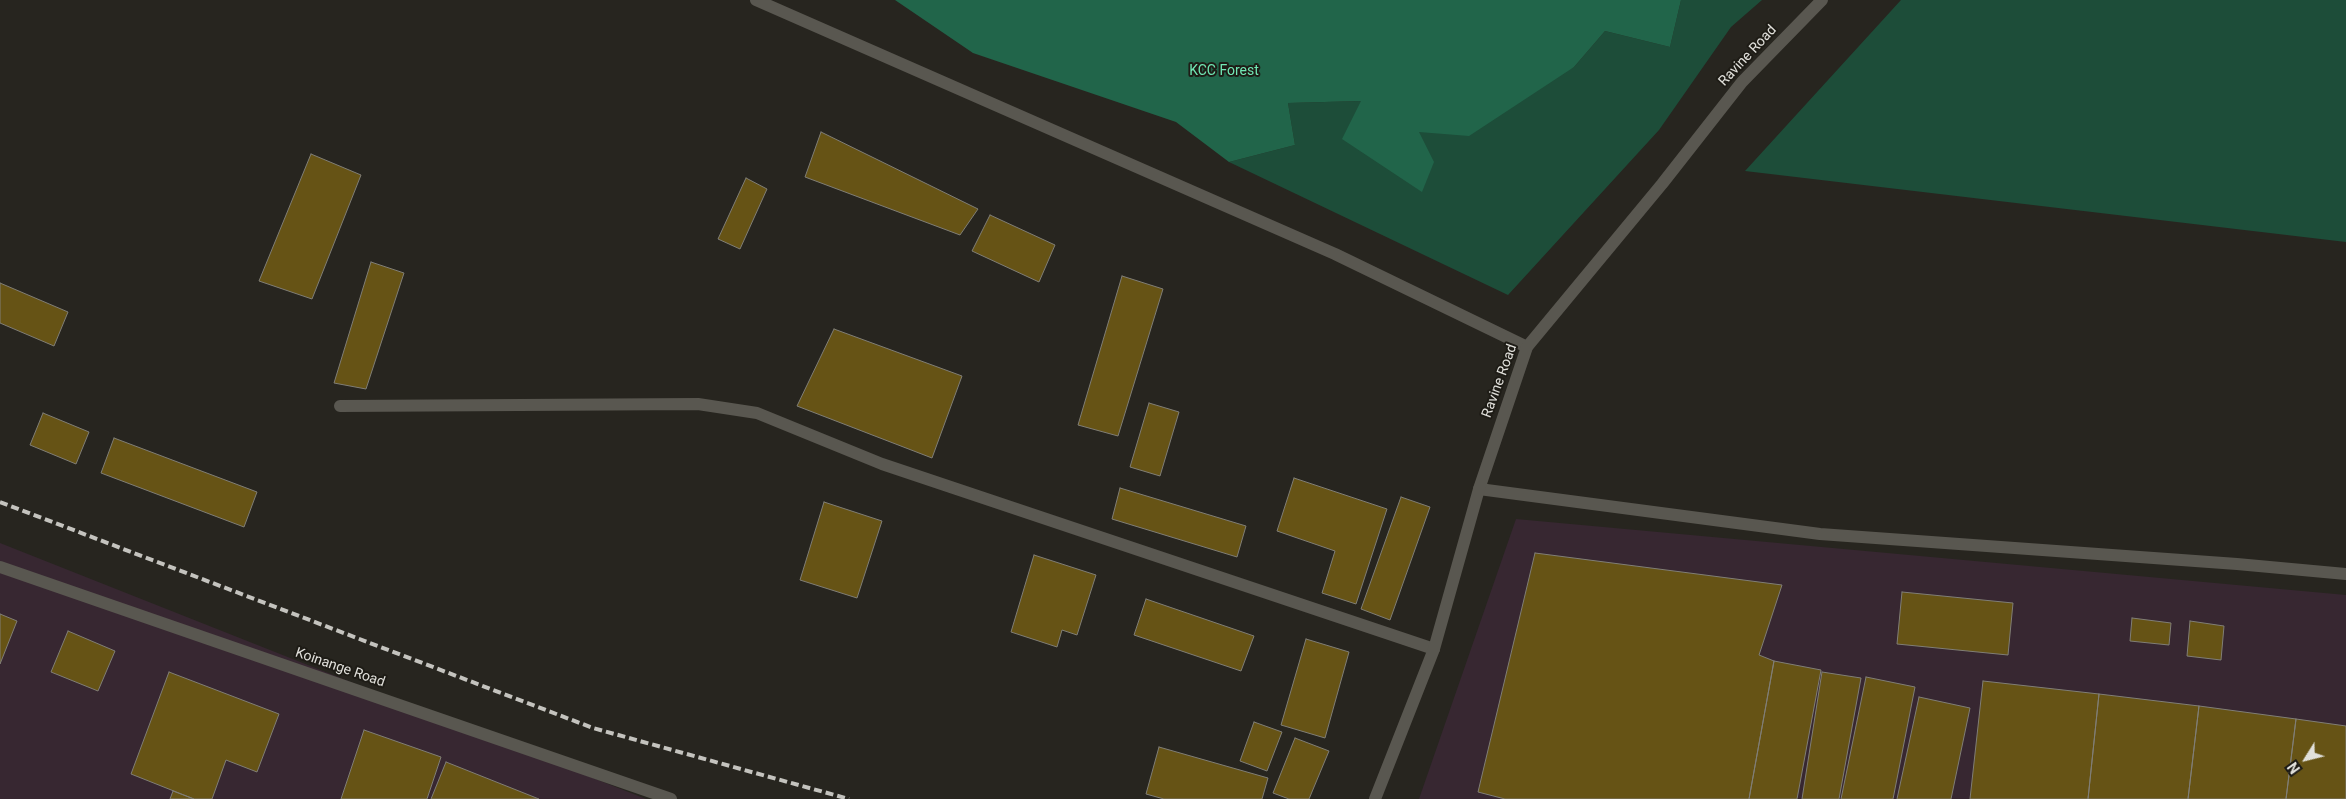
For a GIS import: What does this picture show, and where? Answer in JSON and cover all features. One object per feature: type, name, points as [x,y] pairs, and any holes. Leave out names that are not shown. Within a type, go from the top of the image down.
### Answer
[{"type":"street","points":[[756,0],[1335,254],[1527,346]]},
{"type":"street","name":"Ravine Road","points":[[1375,799],[1434,648],[1479,489],[1527,346],[1662,184],[1742,82],[1822,0]]},
{"type":"street","points":[[340,406],[698,404],[757,413],[882,464],[1434,648]]},
{"type":"street","points":[[1479,489],[1820,534],[2237,564],[2346,574]]},
{"type":"street","name":"Koinange Road","points":[[0,567],[670,799]]},
{"type":"shaded area","points":[[1516,519],[2346,595],[2346,799],[1419,799]]},
{"type":"shaded area","points":[[0,543],[646,799],[0,799]]},
{"type":"green space","name":"KCC Forest","points":[[895,0],[1681,0],[1670,47],[1605,31],[1574,67],[1469,136],[1419,132],[1434,162],[1422,192],[1342,139],[1361,101],[1288,103],[1295,145],[1229,162],[1176,122],[973,53]]},
{"type":"green space","points":[[1681,0],[1762,0],[1731,27],[1659,130],[1508,295],[1229,162],[1295,145],[1288,103],[1361,101],[1419,132],[1574,67],[1605,31],[1670,47]]},
{"type":"green space","points":[[1901,0],[2346,0],[2346,242],[1745,171]]},
{"type":"building","points":[[821,132],[978,209],[960,235],[805,177]]},
{"type":"building","points":[[311,154],[361,175],[312,299],[259,281]]},
{"type":"building","points":[[746,178],[767,189],[740,249],[718,239]]},
{"type":"building","points":[[990,215],[1055,245],[1039,282],[972,251]]},
{"type":"building","points":[[371,262],[404,273],[366,389],[334,383]]},
{"type":"building","points":[[1122,276],[1163,289],[1118,436],[1078,425]]},
{"type":"building","points":[[0,283],[68,312],[54,346],[0,323]]},
{"type":"building","points":[[834,329],[962,376],[932,458],[797,406]]},
{"type":"building","points":[[1149,403],[1179,412],[1160,476],[1130,467]]},
{"type":"building","points":[[43,413],[89,432],[76,464],[30,445]]},
{"type":"building","points":[[114,438],[257,492],[244,527],[101,473]]},
{"type":"building","points":[[1294,478],[1387,509],[1356,604],[1322,593],[1335,551],[1277,531]]},
{"type":"building","points":[[1120,488],[1246,526],[1237,557],[1112,519]]},
{"type":"building","points":[[1401,497],[1430,507],[1390,620],[1361,609]]},
{"type":"building","points":[[824,502],[882,521],[857,598],[800,580]]},
{"type":"building","points":[[1535,553],[1782,585],[1759,655],[1774,661],[1749,799],[1505,799],[1478,792]]},
{"type":"building","points":[[1034,555],[1096,575],[1077,635],[1062,630],[1057,647],[1011,632]]},
{"type":"building","points":[[1902,592],[2013,603],[2008,655],[1897,644]]},
{"type":"building","points":[[1146,599],[1254,636],[1241,671],[1134,635]]},
{"type":"building","points":[[0,614],[17,621],[0,664]]},
{"type":"building","points":[[2132,618],[2171,623],[2169,645],[2130,641]]},
{"type":"building","points":[[2190,621],[2224,626],[2221,660],[2187,656]]},
{"type":"building","points":[[68,631],[115,651],[98,691],[51,672]]},
{"type":"building","points":[[1306,639],[1349,652],[1325,738],[1281,725]]},
{"type":"building","points":[[1774,661],[1821,670],[1797,799],[1749,799]]},
{"type":"building","points":[[169,672],[279,714],[257,772],[226,760],[212,799],[194,799],[131,774]]},
{"type":"building","points":[[1822,672],[1861,678],[1839,799],[1802,799]]},
{"type":"building","points":[[1866,677],[1915,687],[1893,799],[1841,799]]},
{"type":"building","points":[[1983,681],[2099,694],[2088,799],[1970,799]]},
{"type":"building","points":[[2099,694],[2199,706],[2188,799],[2088,799]]},
{"type":"building","points":[[1919,697],[1970,708],[1951,799],[1897,799]]},
{"type":"building","points":[[2199,706],[2296,719],[2286,799],[2188,799]]},
{"type":"building","points":[[2296,719],[2346,726],[2346,799],[2286,799]]},
{"type":"building","points":[[1254,722],[1282,732],[1267,771],[1240,761]]},
{"type":"building","points":[[364,730],[441,757],[427,799],[341,799]]},
{"type":"building","points":[[1295,738],[1329,751],[1309,799],[1289,799],[1273,793]]},
{"type":"building","points":[[1159,747],[1268,778],[1262,799],[1164,799],[1146,794]]},
{"type":"building","points":[[446,762],[539,799],[431,799]]},
{"type":"building","points":[[173,791],[194,799],[170,799]]},
{"type":"railway","points":[[0,502],[593,728],[849,799]]}]
